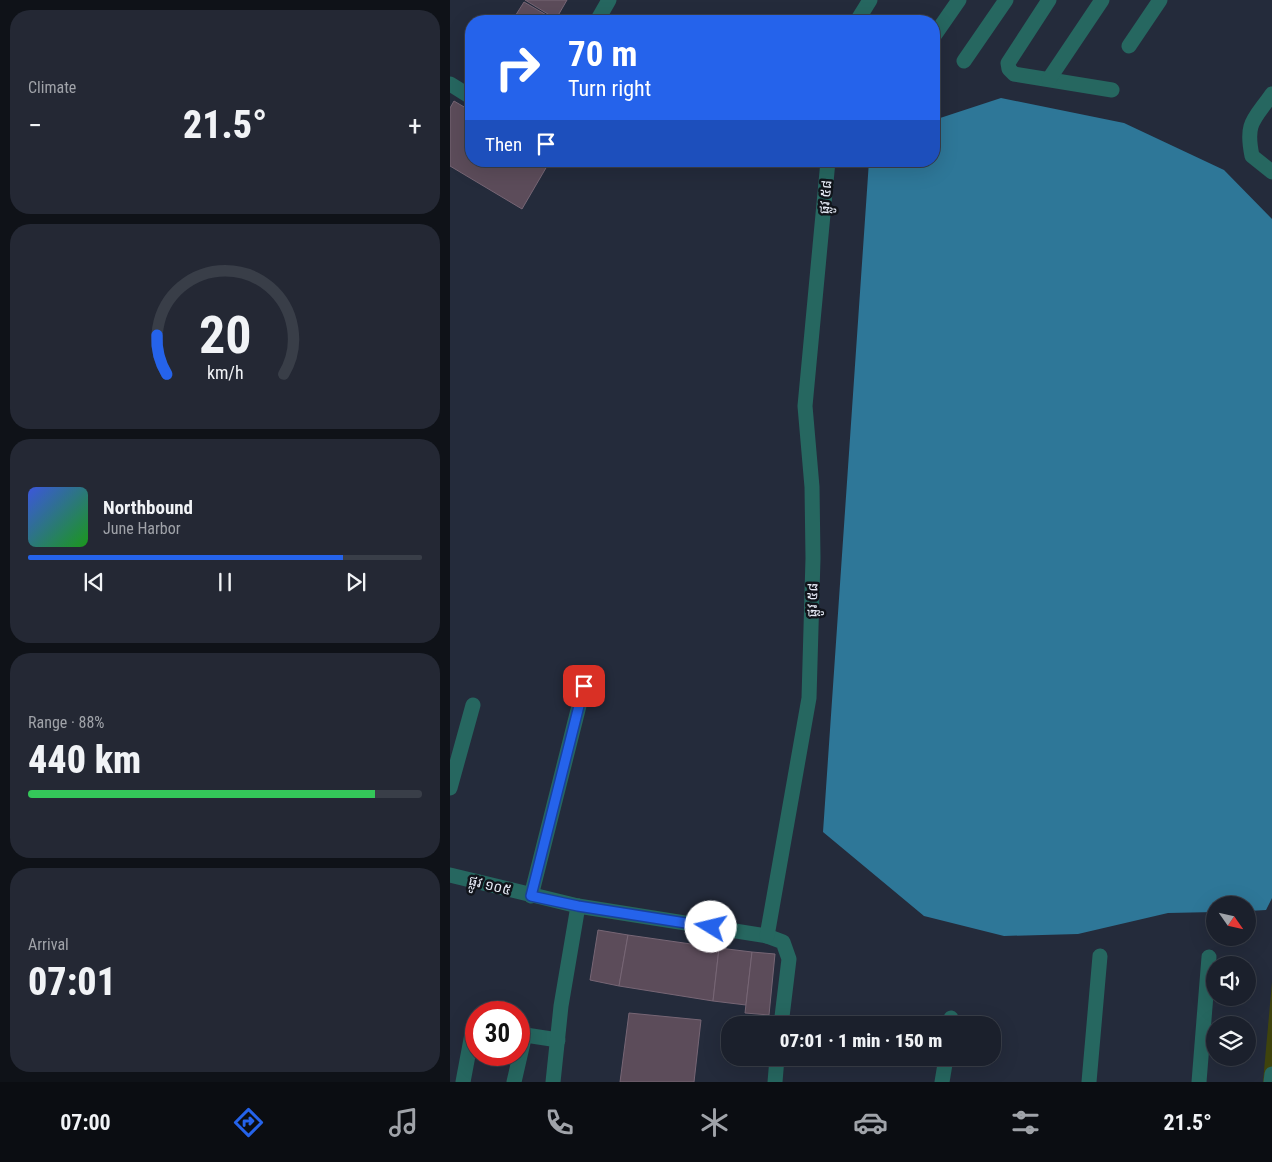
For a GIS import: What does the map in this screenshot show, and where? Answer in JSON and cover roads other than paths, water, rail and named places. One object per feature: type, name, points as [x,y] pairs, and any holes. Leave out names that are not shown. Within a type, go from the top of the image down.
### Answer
[{"type":"street","points":[[600,15],[609,0]]},
{"type":"street","points":[[861,15],[870,0]]},
{"type":"street","points":[[940,27],[959,0]]},
{"type":"street","points":[[964,61],[1006,0]]},
{"type":"street","points":[[1049,0],[1008,63],[1008,69],[1014,74],[1112,90]]},
{"type":"street","points":[[1049,79],[1102,0]]},
{"type":"street","points":[[1129,46],[1160,0]]},
{"type":"street","points":[[450,84],[465,93]]},
{"type":"street","points":[[1272,94],[1250,125],[1249,140],[1252,156],[1272,172]]},
{"type":"street","name":"ផ្លូវ ៥៨","points":[[767,936],[809,698],[813,558],[812,505],[805,406],[827,167]]},
{"type":"street","points":[[531,896],[584,686]]},
{"type":"street","points":[[450,788],[473,705]]},
{"type":"street","name":"ផ្លូវ ១០៥","points":[[450,875],[578,906],[767,936]]},
{"type":"street","points":[[553,1082],[561,1006],[578,906]]},
{"type":"street","points":[[767,936],[783,942],[789,959],[782,1016]]},
{"type":"street","points":[[1089,1082],[1100,956]]},
{"type":"street","points":[[1198,1082],[1206,992]]},
{"type":"street","points":[[530,1035],[558,1040]]},
{"type":"street","points":[[463,1082],[466,1066]]},
{"type":"street","points":[[514,1082],[517,1066]]},
{"type":"street","points":[[775,1082],[777,1066]]},
{"type":"street","points":[[942,1082],[945,1066]]},
{"type":"street","points":[[1271,1082],[1272,1074]]},
{"type":"water","points":[[1001,98],[1124,123],[1224,170],[1272,219],[1272,898],[1266,910],[1256,911],[1256,896],[1206,896],[1206,912],[1168,913],[1078,934],[1004,936],[924,916],[823,832],[869,167],[940,167],[940,118]]}]
